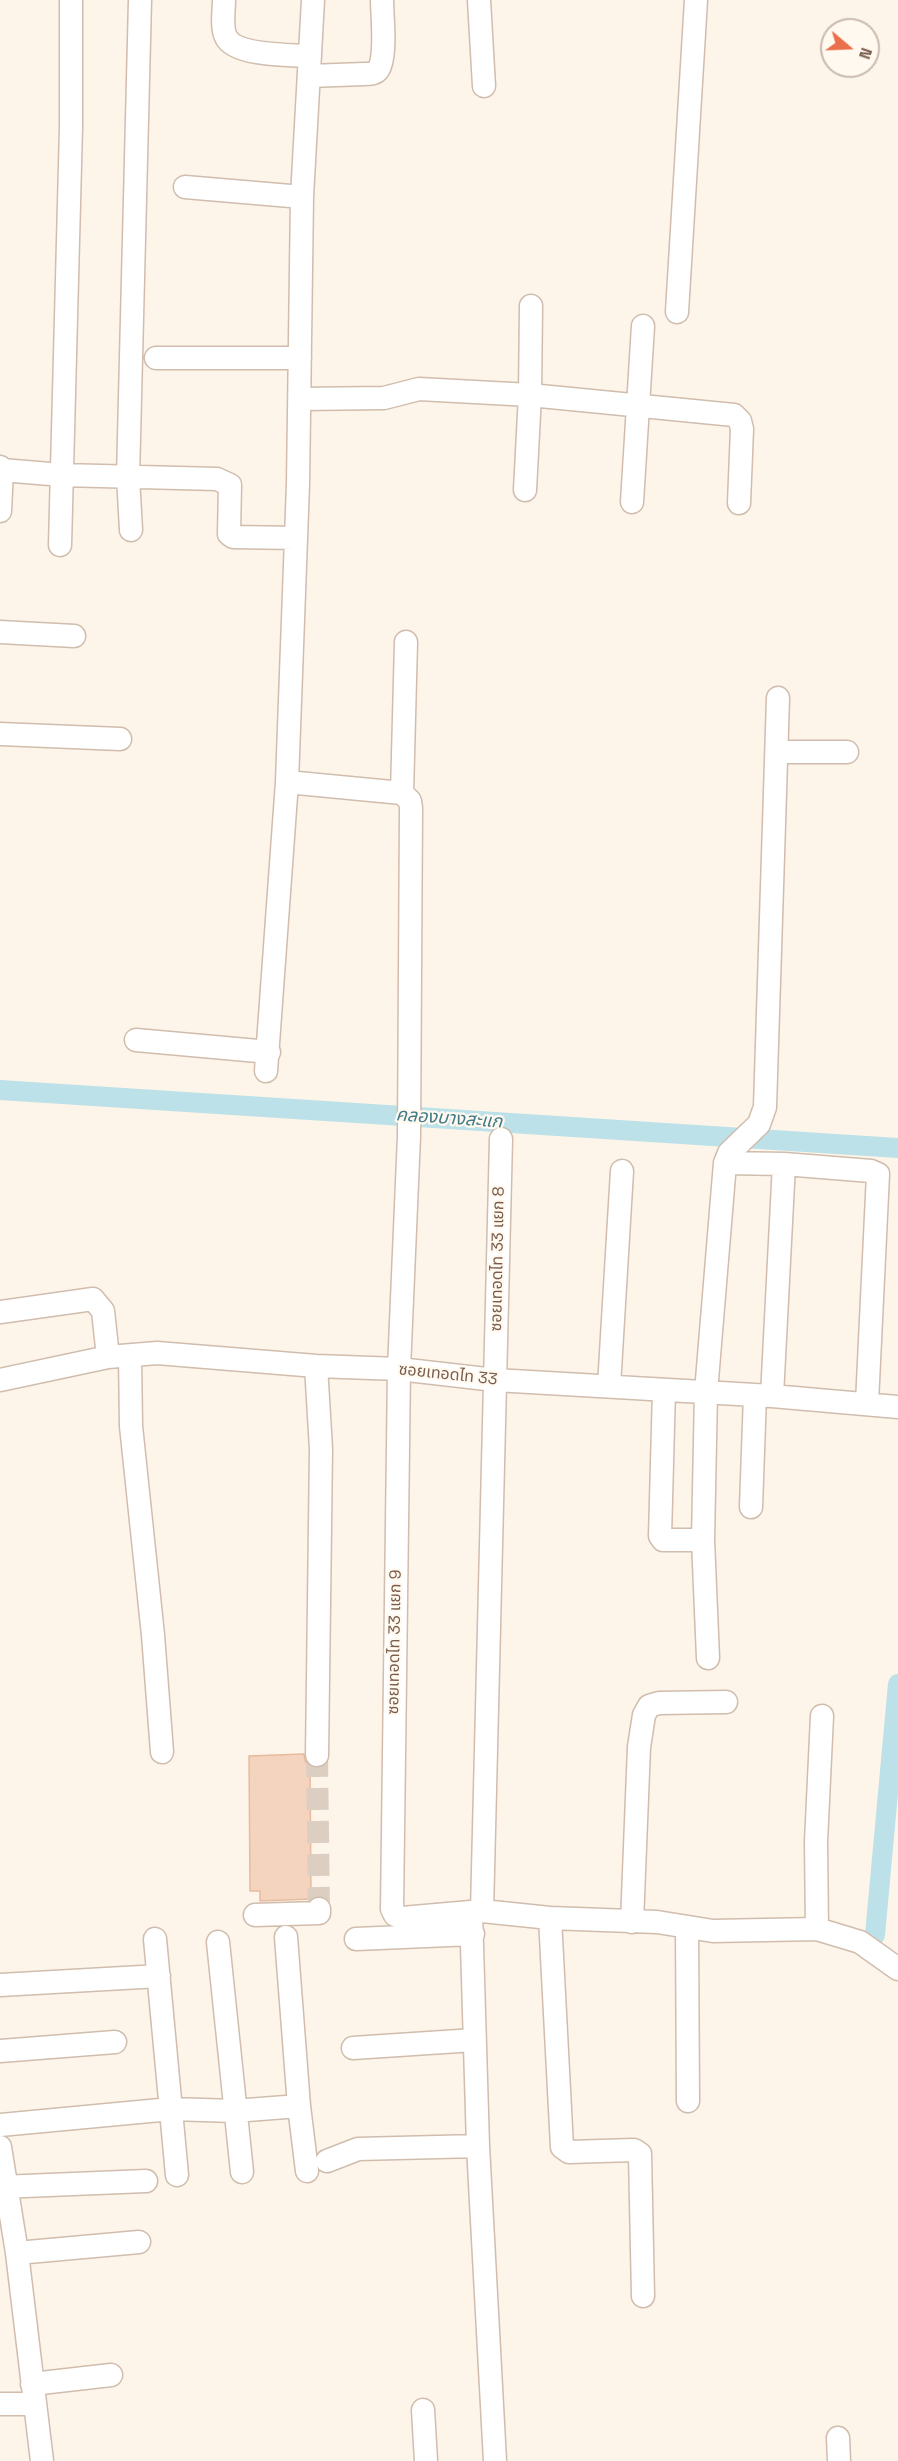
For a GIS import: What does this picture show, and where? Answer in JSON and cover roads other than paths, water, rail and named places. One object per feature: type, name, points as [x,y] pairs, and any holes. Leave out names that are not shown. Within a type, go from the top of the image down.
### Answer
[{"type":"street","points":[[60,545],[71,128],[71,0]]},
{"type":"street","points":[[130,530],[128,477],[140,0]]},
{"type":"street","points":[[224,0],[224,30],[226,38],[233,46],[309,66],[364,74],[373,73],[378,69],[382,54],[382,0]]},
{"type":"street","points":[[136,1040],[268,1062],[287,782],[300,399],[302,197],[313,0]]},
{"type":"street","points":[[480,0],[484,86]]},
{"type":"street","points":[[677,312],[696,0]]},
{"type":"street","points":[[185,187],[302,197]]},
{"type":"street","points":[[525,490],[530,395],[531,306]]},
{"type":"street","points":[[632,502],[636,406],[643,326]]},
{"type":"street","points":[[156,358],[300,358]]},
{"type":"street","points":[[300,399],[384,398],[420,389],[530,395],[737,417],[742,429],[739,503]]},
{"type":"street","points":[[0,511],[1,469],[62,475],[223,481],[230,485],[229,534],[233,537],[296,538]]},
{"type":"street","points":[[0,632],[74,636]]},
{"type":"street","points":[[287,782],[402,793],[406,642]]},
{"type":"street","points":[[708,1658],[703,1540],[706,1392],[727,1158],[759,1124],[765,1107],[778,698]]},
{"type":"street","points":[[0,734],[120,739]]},
{"type":"street","points":[[777,752],[847,752]]},
{"type":"street","name":"ซอยเทอดไท 33 แยก 9","points":[[402,793],[410,801],[411,808],[410,1136],[399,1369],[392,1909],[395,1915],[402,1918],[475,1919]]},
{"type":"street","name":"ซอยเทอดไท 33 แยก 8","points":[[495,2461],[474,2040],[475,1919],[495,1380],[501,1139]]},
{"type":"street","points":[[727,1158],[872,1171],[878,1174],[867,1403]]},
{"type":"street","points":[[751,1507],[764,1395],[784,1164]]},
{"type":"street","points":[[609,1386],[622,1171]]},
{"type":"street","points":[[0,1312],[93,1299],[103,1311],[119,1357],[131,1426],[153,1635],[162,1752]]},
{"type":"street","name":"ซอยเทอดไท 33","points":[[0,1380],[119,1357],[157,1353],[316,1366],[399,1369],[495,1380],[764,1395],[898,1407]]},
{"type":"street","points":[[316,1366],[321,1449],[317,1755]]},
{"type":"street","points":[[664,1390],[660,1536],[663,1540],[669,1541],[703,1540]]},
{"type":"street","points":[[632,1922],[639,1747],[644,1715],[649,1706],[659,1703],[726,1702]]},
{"type":"street","points":[[817,1929],[816,1842],[822,1716]]},
{"type":"street","points":[[255,1915],[319,1913],[319,1909]]},
{"type":"street","points":[[550,1918],[561,2147],[568,2152],[634,2150],[640,2154],[643,2296]]},
{"type":"street","points":[[356,1938],[475,1919],[550,1918],[657,1922],[713,1931],[817,1929],[860,1942],[898,1970]]},
{"type":"street","points":[[687,1928],[688,2100]]},
{"type":"street","points":[[286,1937],[299,2106],[307,2171]]},
{"type":"street","points":[[155,1939],[177,2175]]},
{"type":"street","points":[[218,1942],[242,2172]]},
{"type":"street","points":[[0,1985],[159,1977]]},
{"type":"street","points":[[353,2048],[474,2040]]},
{"type":"street","points":[[0,2052],[115,2042]]},
{"type":"street","points":[[0,2125],[171,2109],[234,2111],[299,2106]]},
{"type":"street","points":[[327,2161],[358,2149],[478,2146]]},
{"type":"street","points":[[0,2147],[3,2187],[17,2253],[42,2461]]},
{"type":"street","points":[[3,2187],[146,2181]]},
{"type":"street","points":[[17,2253],[140,2242]]},
{"type":"street","points":[[0,2404],[111,2375]]},
{"type":"street","points":[[423,2410],[426,2461]]},
{"type":"street","points":[[838,2438],[839,2461]]},
{"type":"waterway","name":"คลองบางสะแก","points":[[0,1090],[898,1148]]},
{"type":"waterway","points":[[875,1935],[898,1684]]},
{"type":"tunnel","points":[[317,1755],[319,1909]]}]
